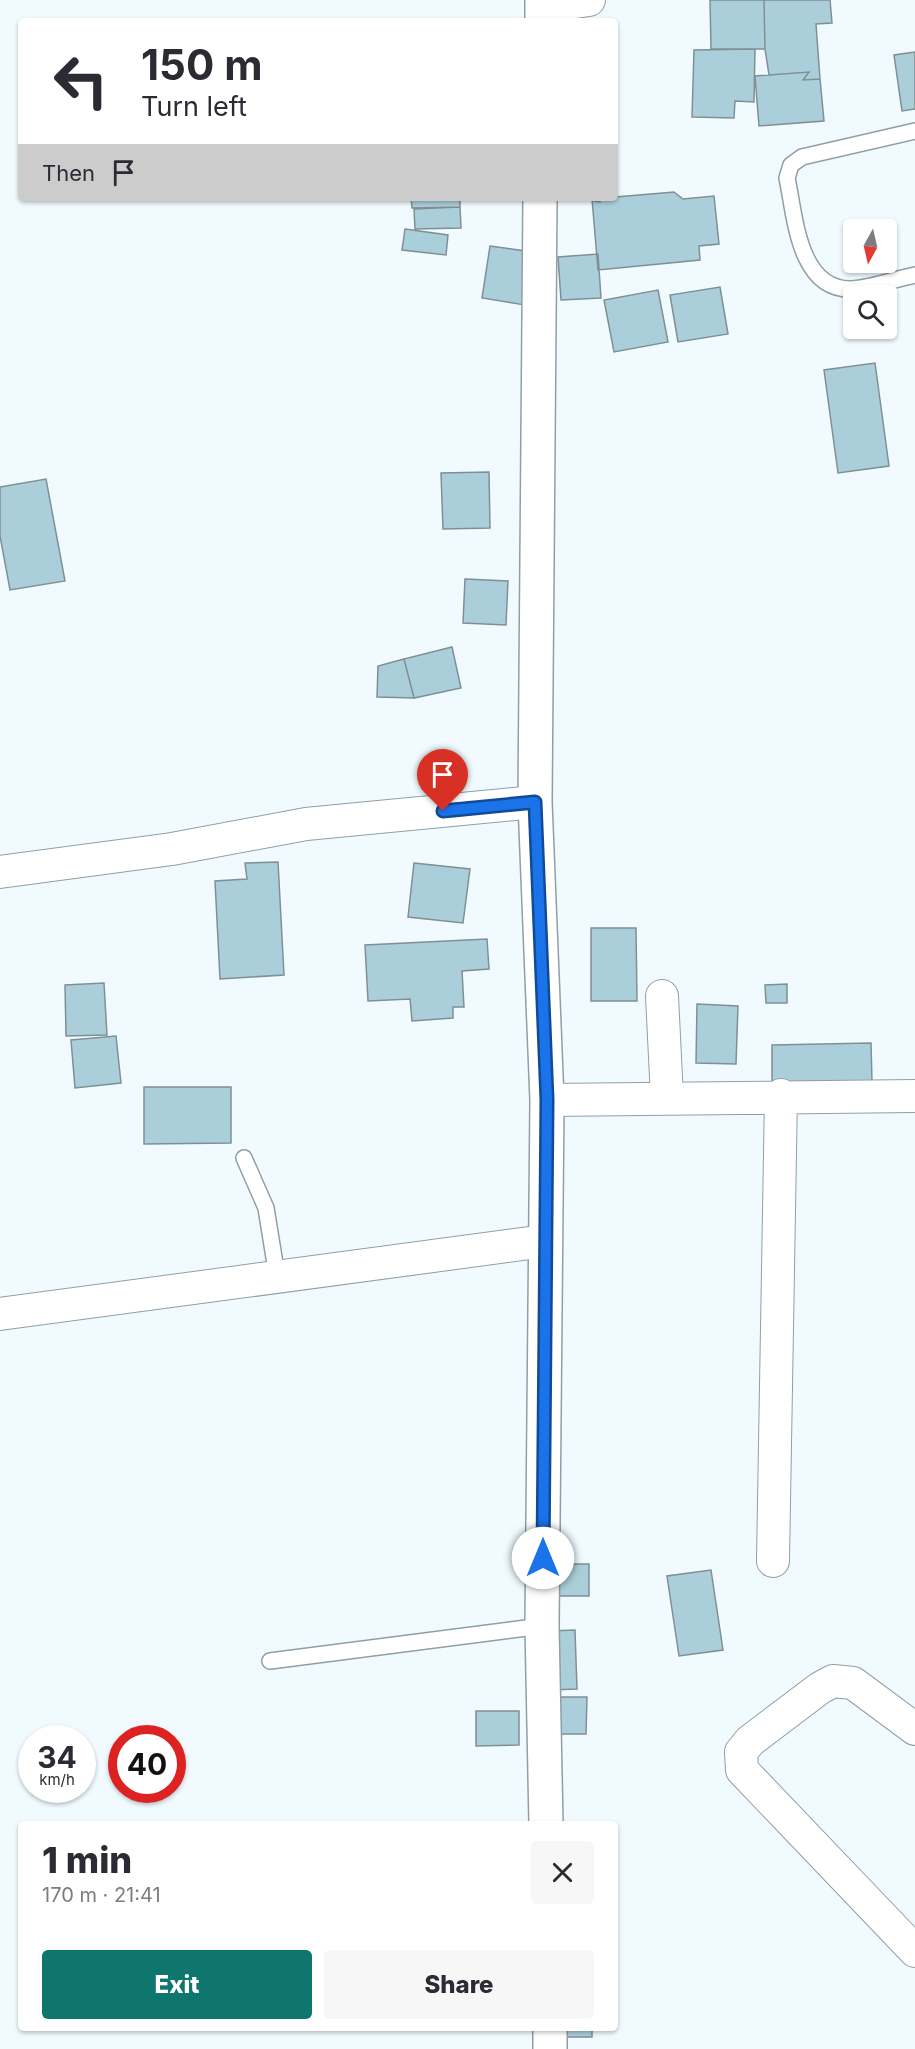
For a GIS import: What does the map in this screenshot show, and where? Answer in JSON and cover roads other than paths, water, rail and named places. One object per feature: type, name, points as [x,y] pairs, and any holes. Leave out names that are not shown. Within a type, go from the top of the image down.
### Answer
[{"type":"street","points":[[542,9],[590,0]]},
{"type":"street","points":[[540,201],[535,802],[547,1100],[542,1626],[546,1821]]},
{"type":"street","points":[[0,872],[172,849],[306,824],[535,802]]},
{"type":"street","points":[[662,996],[667,1098]]},
{"type":"street","points":[[547,1100],[781,1095],[915,1096]]},
{"type":"street","points":[[773,1561],[781,1095]]},
{"type":"street","points":[[0,1314],[545,1241]]},
{"type":"street","points":[[915,1729],[853,1683],[833,1681],[820,1688],[750,1740],[741,1752],[742,1770],[915,1952]]},
{"type":"street","points":[[550,2031],[550,2049]]},
{"type":"lane","points":[[915,131],[802,157],[791,165],[787,178],[804,258],[819,277],[833,286],[851,289],[915,275]]},
{"type":"lane","points":[[244,1158],[267,1208],[277,1276]]},
{"type":"lane","points":[[270,1661],[542,1626]]}]
